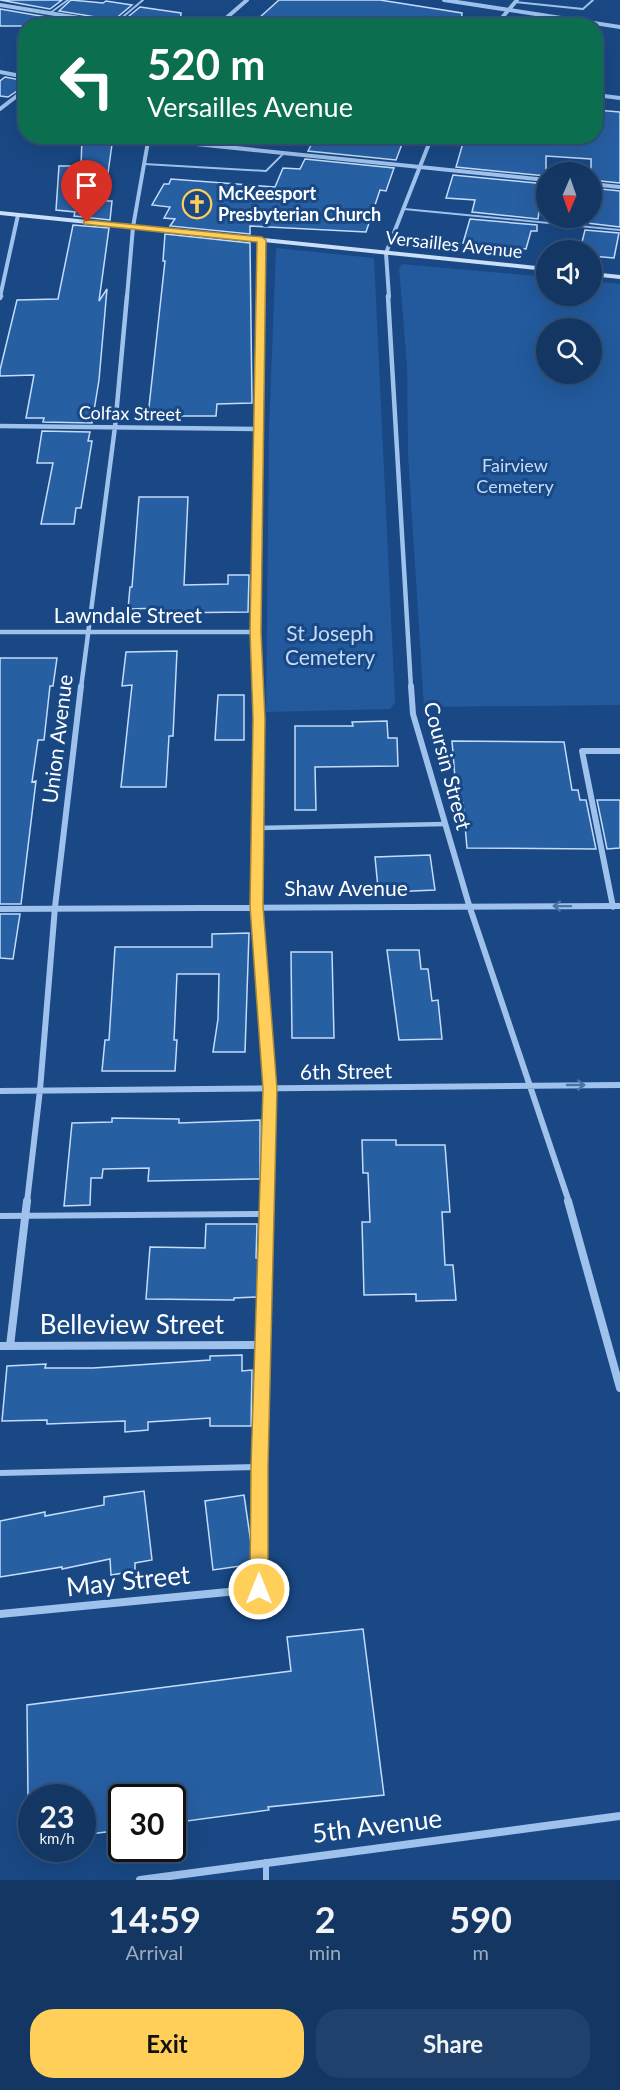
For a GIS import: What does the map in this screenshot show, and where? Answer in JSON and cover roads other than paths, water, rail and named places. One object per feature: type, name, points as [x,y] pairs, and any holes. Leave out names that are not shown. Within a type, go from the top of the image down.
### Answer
[{"type":"street","points":[[226,18],[247,0]]},
{"type":"street","points":[[444,0],[560,18]]},
{"type":"street","points":[[501,18],[516,1]]},
{"type":"street","points":[[0,5],[79,18]]},
{"type":"street","points":[[603,24],[620,27]]},
{"type":"street","points":[[0,72],[18,75]]},
{"type":"street","points":[[0,110],[18,95]]},
{"type":"street","points":[[603,95],[620,99]]},
{"type":"street","name":"Union Avenue","points":[[10,1346],[40,1090],[55,908],[87,632],[116,427],[133,227],[147,144]]},
{"type":"street","points":[[199,144],[420,169],[536,179]]},
{"type":"street","name":"Coursin Street","points":[[429,144],[387,253],[412,714],[469,904],[532,1086],[572,1212],[620,1388]]},
{"type":"street","points":[[602,185],[620,187]]},
{"type":"street","name":"Versailles Avenue","points":[[0,213],[536,268]]},
{"type":"street","points":[[0,298],[18,215]]},
{"type":"street","points":[[260,1467],[270,1089],[256,906],[259,719],[255,632],[262,240]]},
{"type":"street","points":[[602,275],[620,277]]},
{"type":"street","name":"Colfax Street","points":[[0,426],[260,429]]},
{"type":"street","name":"Lawndale Street","points":[[0,632],[255,632]]},
{"type":"street","points":[[617,907],[582,751],[620,751]]},
{"type":"street","name":"Shaw Avenue","points":[[0,909],[469,904],[617,907]]},
{"type":"street","name":"6th Street","points":[[0,1091],[620,1085]]},
{"type":"street","name":"Belleview Street","points":[[0,1346],[264,1345]]},
{"type":"street","name":"May Street","points":[[0,1614],[259,1589],[260,1467]]},
{"type":"street","name":"5th Avenue","points":[[140,1880],[620,1816]]},
{"type":"lane","points":[[50,13],[68,0]]},
{"type":"lane","points":[[120,18],[143,0]]},
{"type":"lane","points":[[516,1],[583,9],[593,0]]},
{"type":"lane","points":[[144,164],[267,171],[283,154]]},
{"type":"lane","points":[[404,209],[620,230]]},
{"type":"lane","points":[[258,828],[445,824]]},
{"type":"lane","points":[[0,1216],[267,1214]]},
{"type":"lane","points":[[0,1473],[260,1467]]},
{"type":"lane","points":[[266,1862],[266,1880]]},
{"type":"place","name":"McKeesport Presbyterian Church","points":[[197,204]]},
{"type":"park label","name":"Fairview Cemetery","points":[[515,476]]},
{"type":"park label","name":"St Joseph Cemetery","points":[[330,646]]}]
